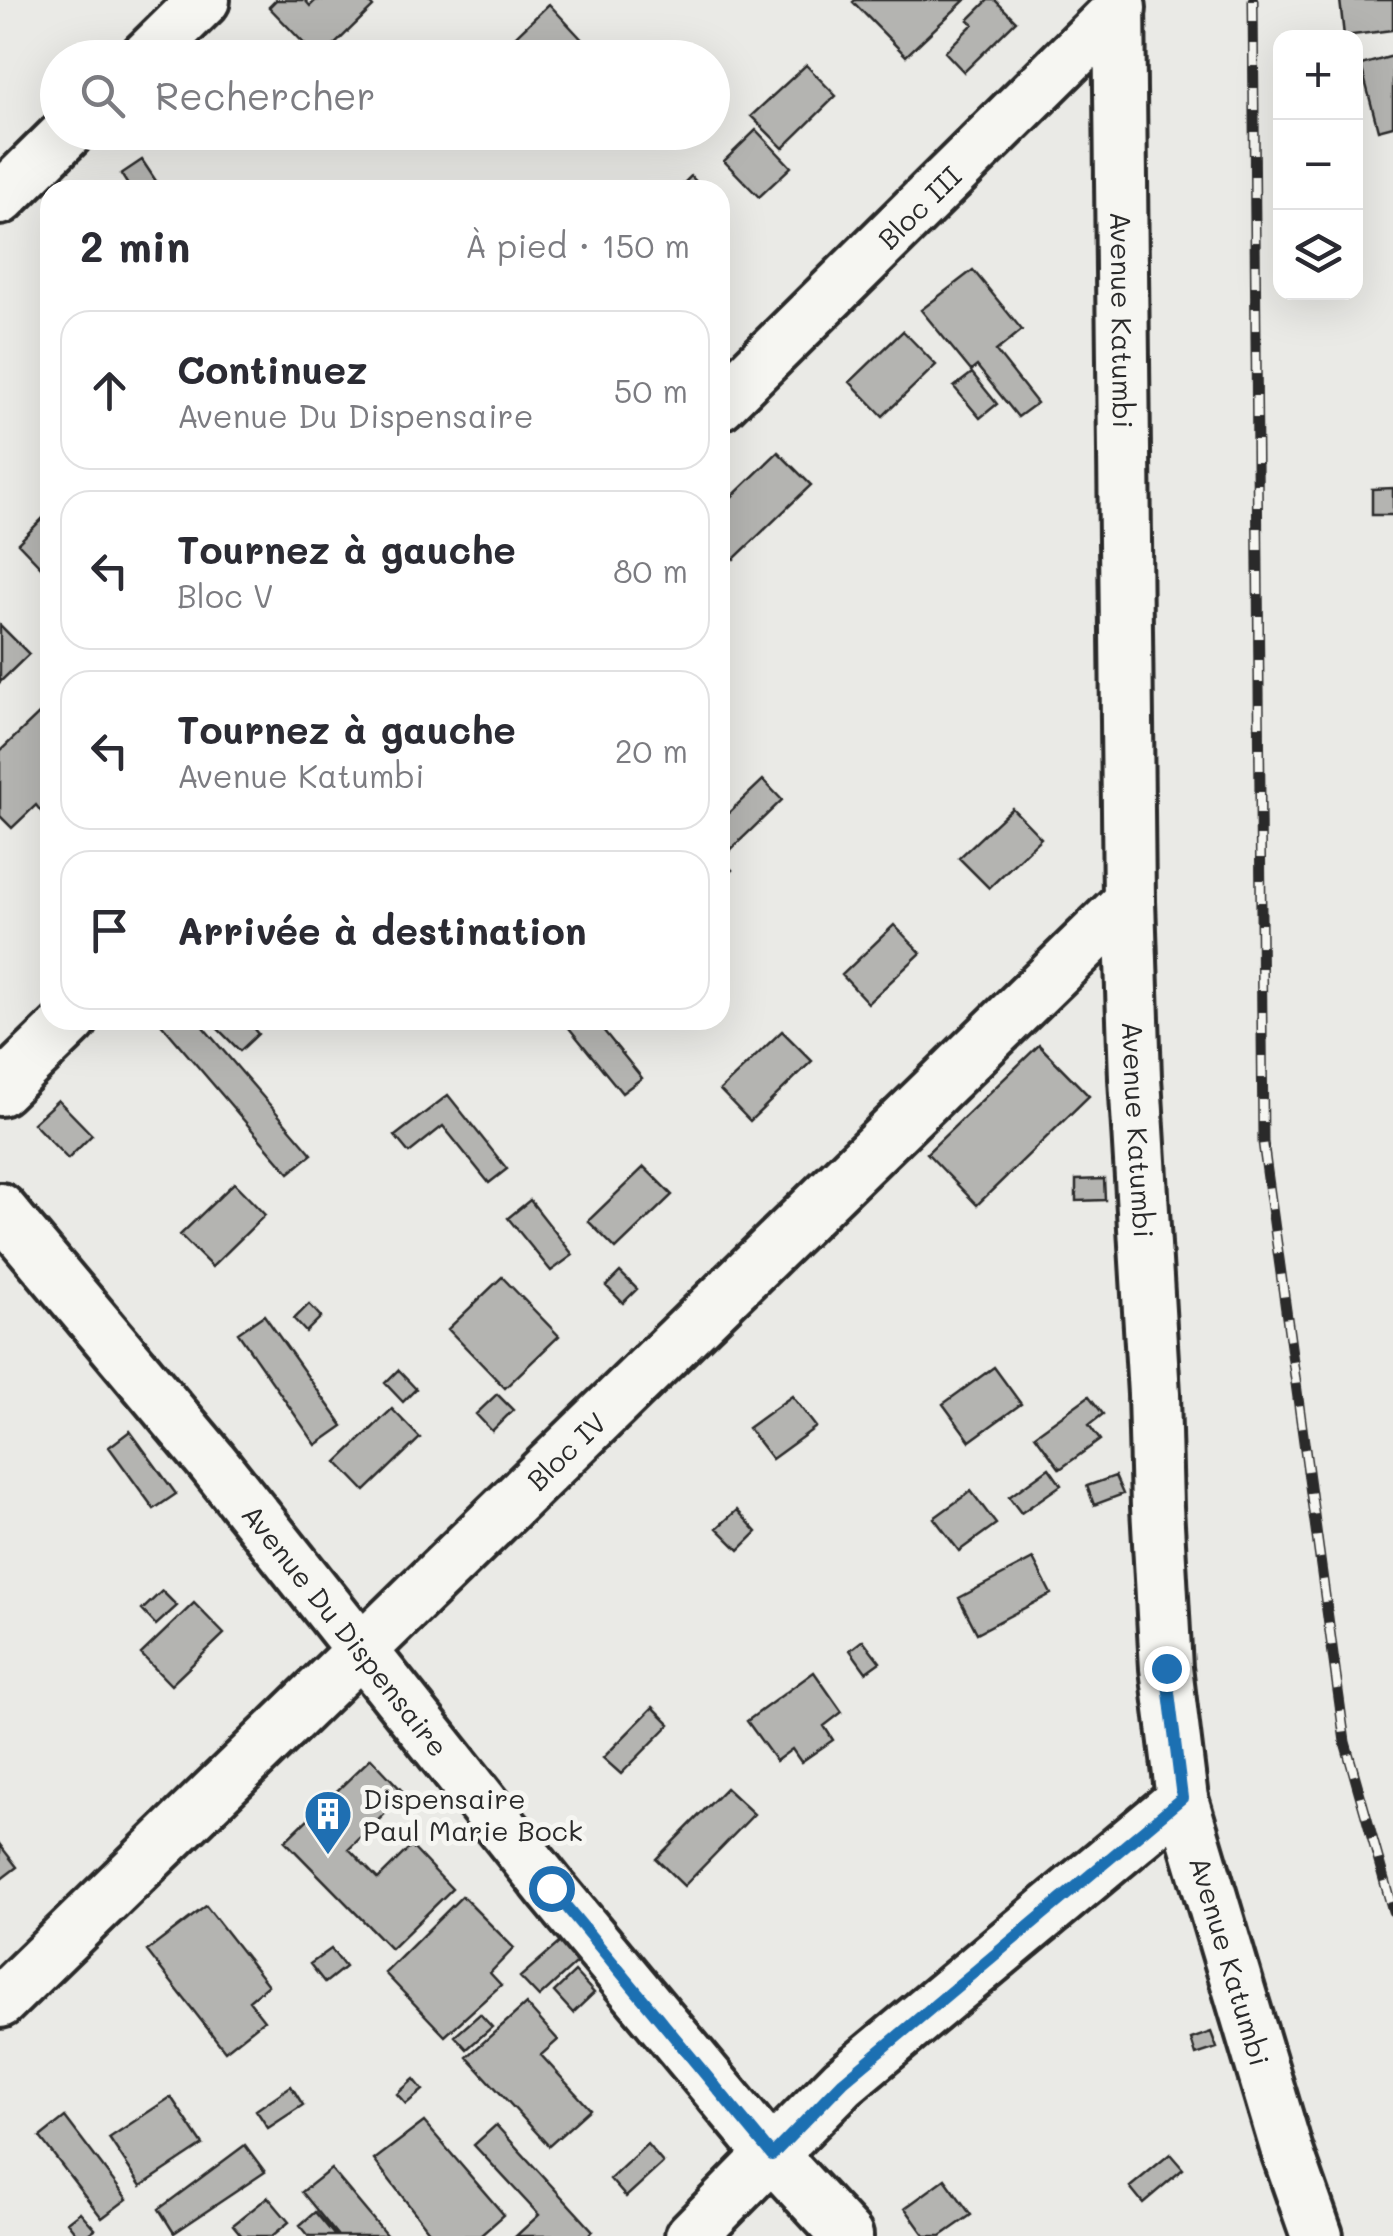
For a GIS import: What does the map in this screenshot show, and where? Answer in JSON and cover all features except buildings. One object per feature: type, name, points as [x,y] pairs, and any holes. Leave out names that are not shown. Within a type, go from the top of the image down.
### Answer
[{"type":"street","points":[[163,40],[204,0]]},
{"type":"street","name":"Bloc III","points":[[730,394],[1120,4]]},
{"type":"street","name":"Avenue Katumbi","points":[[1120,4],[1130,900],[1166,1668],[1182,1798],[1287,2151],[1317,2236]]},
{"type":"street","points":[[0,200],[50,150]]},
{"type":"street","name":"Bloc IV","points":[[0,2002],[1130,900]]},
{"type":"street","points":[[0,1090],[62,1030]]},
{"type":"street","name":"Avenue Du Dispensaire","points":[[0,1209],[213,1463],[551,1888],[772,2155],[846,2236]]},
{"type":"street","points":[[691,2236],[843,2082],[1182,1798]]},
{"type":"railway","points":[[1253,0],[1263,1142],[1345,1742],[1393,1911]]},
{"type":"place","name":"Dispensaire Paul Marie Bock","points":[[328,1856]]},
{"type":"route","points":[[551,1888],[772,2155],[843,2082],[1182,1798],[1166,1668]]}]
